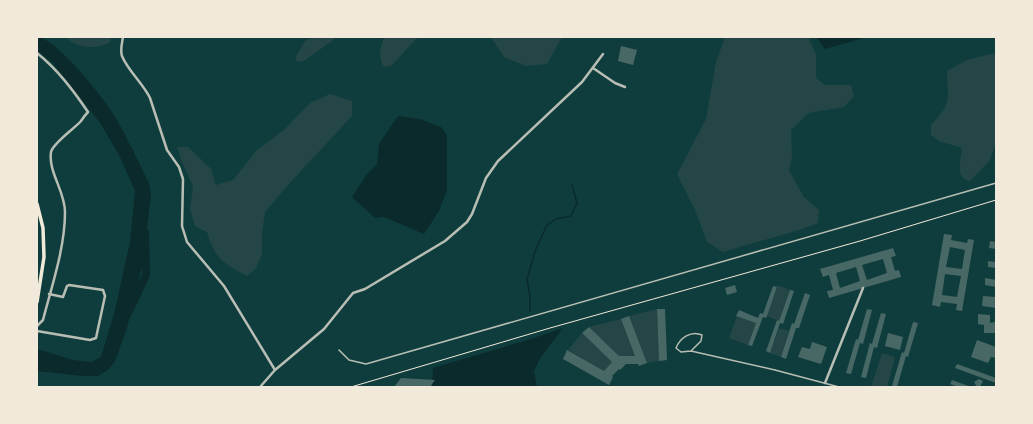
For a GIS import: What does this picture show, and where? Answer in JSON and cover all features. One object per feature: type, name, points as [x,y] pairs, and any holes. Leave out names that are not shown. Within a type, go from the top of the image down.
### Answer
[{"type":"main road","points":[[37,204],[43,228],[44,257],[37,302]]},
{"type":"street","points":[[123,37],[121,54],[146,90],[167,150],[179,166],[181,172],[183,179],[182,226],[187,242],[224,286],[275,370]]},
{"type":"street","points":[[37,53],[51,64],[71,87],[88,112],[81,121],[53,148],[51,152],[54,172],[64,198],[64,231],[43,320],[37,326]]},
{"type":"street","points":[[260,387],[275,370],[324,329],[353,293],[365,289],[445,241],[467,222],[472,214],[486,178],[498,161],[582,82],[603,54]]},
{"type":"street","points":[[593,68],[625,87]]},
{"type":"street","points":[[37,330],[90,340],[96,338],[105,296],[103,290],[69,285],[66,288],[64,297],[50,294]]},
{"type":"street","points":[[825,383],[863,288]]},
{"type":"lane","points":[[339,350],[349,360],[366,364],[996,184]]},
{"type":"lane","points":[[691,351],[701,341],[702,335],[697,333],[684,337],[677,344],[676,348],[681,352],[691,351],[775,370],[840,387]]},
{"type":"path","points":[[351,387],[529,334],[860,241],[996,200]]},
{"type":"shaded area","points":[[37,37],[45,40],[67,57],[109,107],[128,140],[149,183],[151,195],[143,262],[127,328],[115,361],[108,370],[98,376],[83,376],[37,371],[37,349],[73,360],[91,362],[101,357],[114,314],[130,242],[135,191],[120,157],[101,124],[52,62],[37,51]]},
{"type":"shaded area","points":[[66,37],[111,37],[110,42],[105,45],[87,47],[76,44]]},
{"type":"shaded area","points":[[314,37],[336,37],[302,62],[296,61],[296,56],[305,41]]},
{"type":"shaded area","points":[[385,37],[418,37],[391,66],[383,67],[380,52]]},
{"type":"shaded area","points":[[491,37],[562,37],[547,64],[526,66],[504,57]]},
{"type":"shaded area","points":[[725,37],[808,37],[816,54],[816,78],[825,85],[851,85],[854,96],[844,107],[808,113],[791,130],[792,158],[789,170],[803,196],[819,210],[818,223],[723,252],[707,242],[695,210],[677,174],[706,119],[716,62]]},
{"type":"shaded area","points":[[816,37],[867,37],[825,49]]},
{"type":"shaded area","points":[[990,54],[996,54],[996,142],[990,160],[970,181],[965,179],[960,172],[962,148],[939,141],[931,135],[931,125],[946,106],[948,96],[947,71],[967,60]]},
{"type":"shaded area","points":[[330,94],[352,101],[352,116],[265,212],[262,234],[262,254],[256,268],[247,276],[221,259],[213,248],[207,232],[195,226],[190,209],[193,186],[177,147],[188,147],[211,169],[216,185],[233,180],[257,150],[284,130],[310,103]]},
{"type":"shaded area","points":[[398,116],[420,119],[441,127],[447,135],[447,190],[439,211],[424,234],[384,217],[375,218],[352,197],[367,174],[377,164],[379,144]]},
{"type":"shaded area","points":[[778,285],[790,290],[779,321],[767,316]]},
{"type":"shaded area","points":[[657,309],[659,361],[647,363],[629,316]]},
{"type":"shaded area","points":[[737,316],[756,323],[748,345],[729,338]]},
{"type":"shaded area","points":[[621,319],[635,356],[619,356],[589,327]]},
{"type":"shaded area","points":[[563,328],[541,357],[534,371],[537,387],[432,387],[433,368]]},
{"type":"shaded area","points":[[779,328],[789,331],[781,357],[770,353]]},
{"type":"shaded area","points":[[582,333],[612,362],[604,371],[568,350]]},
{"type":"shaded area","points":[[882,353],[895,357],[887,387],[871,387]]},
{"type":"building","points":[[621,46],[637,50],[633,65],[618,61]]},
{"type":"building","points":[[944,234],[952,235],[951,240],[967,243],[968,239],[974,240],[962,311],[956,310],[957,304],[941,302],[940,307],[932,305]],"holes":[[[950,247],[965,250],[962,269],[946,267]],[[945,274],[961,276],[957,297],[942,295]]]},
{"type":"building","points":[[990,241],[996,242],[996,249],[989,248]]},
{"type":"building","points":[[893,248],[896,256],[891,257],[895,271],[899,270],[901,277],[829,298],[827,291],[833,290],[829,275],[823,277],[820,269]],"holes":[[[883,259],[887,273],[867,280],[862,265]],[[856,267],[860,281],[840,288],[836,273]]]},
{"type":"building","points":[[988,261],[996,262],[996,268],[988,267]]},
{"type":"building","points":[[985,278],[996,280],[996,287],[985,285]]},
{"type":"building","points":[[735,285],[737,292],[727,295],[725,288]]},
{"type":"building","points":[[773,286],[777,287],[767,316],[766,318],[763,317],[752,346],[748,345],[756,323],[736,316],[739,310],[758,318],[760,313],[763,314]]},
{"type":"building","points":[[790,290],[794,291],[783,324],[780,323],[770,353],[766,351]]},
{"type":"building","points":[[805,293],[810,295],[799,328],[796,328],[786,359],[781,357],[792,323],[794,324]]},
{"type":"building","points":[[983,296],[996,297],[996,308],[982,306]]},
{"type":"building","points":[[657,309],[665,309],[667,360],[659,361]]},
{"type":"building","points":[[867,309],[872,310],[863,344],[860,343],[851,374],[846,373],[856,339],[858,340]]},
{"type":"building","points":[[881,313],[886,314],[877,348],[874,347],[866,378],[861,377],[870,343],[872,344]]},
{"type":"building","points":[[978,314],[990,315],[990,323],[995,322],[995,333],[984,333],[984,325],[978,324]]},
{"type":"building","points":[[629,316],[647,363],[639,366],[638,364],[626,364],[612,376],[613,377],[609,385],[563,359],[567,350],[604,371],[612,362],[582,333],[589,327],[619,356],[635,356],[621,319]]},
{"type":"building","points":[[913,322],[918,323],[908,357],[906,356],[897,387],[892,386],[902,352],[904,353]]},
{"type":"building","points":[[888,333],[903,337],[900,350],[885,346]]},
{"type":"building","points":[[977,340],[996,347],[996,358],[991,357],[988,363],[971,357]]},
{"type":"building","points":[[812,342],[827,347],[821,364],[798,357],[802,347],[810,349]]},
{"type":"building","points":[[957,364],[996,378],[996,383],[955,368]]},
{"type":"building","points":[[401,378],[435,380],[430,387],[394,387]]},
{"type":"building","points":[[979,379],[983,381],[980,387],[977,387],[974,382]]},
{"type":"building","points":[[952,380],[971,387],[958,387],[950,384]]},
{"type":"waterway","points":[[530,311],[530,297],[527,279],[536,249],[547,225],[556,219],[571,216],[577,203],[572,185]]},
{"type":"waterway","points":[[127,315],[146,275],[145,233]]}]
